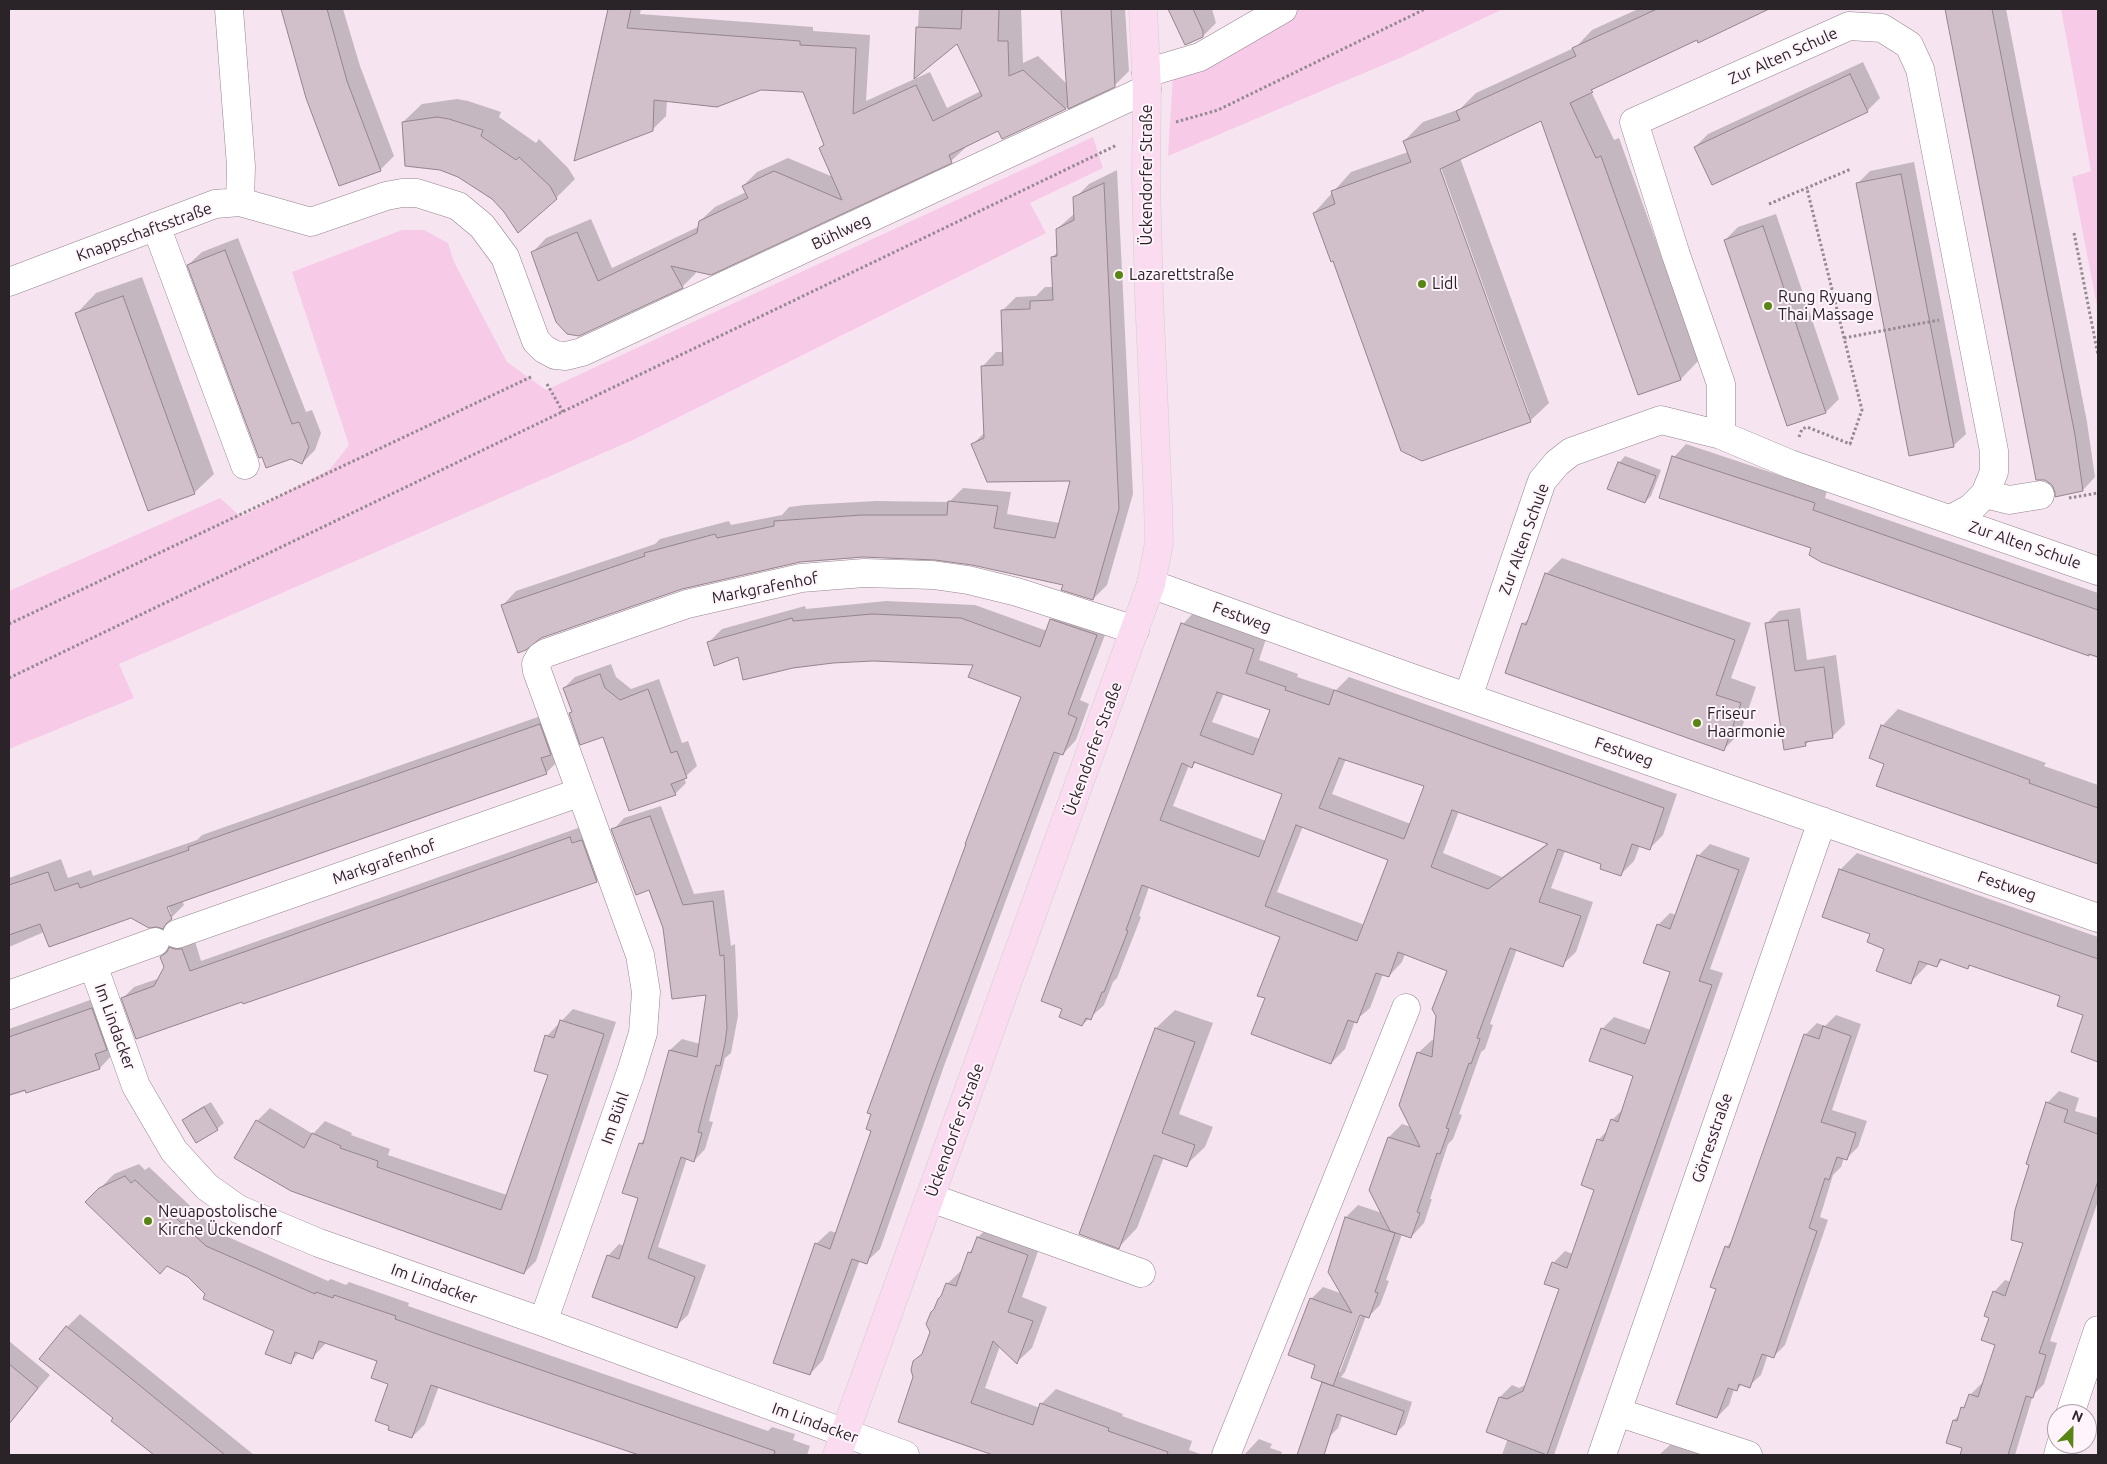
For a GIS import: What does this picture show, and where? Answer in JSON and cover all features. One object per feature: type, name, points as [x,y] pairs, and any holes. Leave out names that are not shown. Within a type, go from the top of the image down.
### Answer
[{"type":"main road","name":"Ückendorfer Straße","points":[[840,1444],[931,1198],[1151,584],[1159,543],[1149,294],[1147,81],[1143,9]]},
{"type":"street","points":[[230,9],[241,166],[240,202],[311,222],[386,196],[402,193],[417,193],[458,206],[482,226],[505,257],[542,355]]},
{"type":"street","name":"Bühlweg","points":[[542,355],[560,356],[582,352],[1200,57],[1282,9]]},
{"type":"street","name":"Zur Alten Schule","points":[[1721,435],[1721,384],[1676,255],[1634,122],[1849,26],[1882,28],[1909,45],[1920,69],[1994,451],[1994,472],[1985,494],[1971,508],[1951,519]]},
{"type":"street","name":"Knappschaftsstraße","points":[[9,282],[215,204],[240,202]]},
{"type":"street","points":[[156,226],[245,465]]},
{"type":"street","name":"Zur Alten Schule","points":[[1468,697],[1542,481],[1557,463],[1571,452],[1662,420],[1721,435],[1790,464],[2098,571]]},
{"type":"street","points":[[1985,494],[2009,500],[2040,496]]},
{"type":"street","name":"Markgrafenhof","points":[[624,909],[537,671],[536,664],[546,653],[676,607],[802,578],[864,573],[968,580],[1017,592],[1135,630]]},
{"type":"street","name":"Festweg","points":[[1151,584],[2098,918]]},
{"type":"street","name":"Markgrafenhof","points":[[9,995],[581,792]]},
{"type":"street","name":"Görresstraße","points":[[1602,1455],[1822,821]]},
{"type":"street","name":"Im Bühl","points":[[543,1322],[643,1033],[646,1013],[640,955],[624,909]]},
{"type":"street","name":"Im Lindacker","points":[[93,965],[136,1086],[174,1151],[207,1187],[248,1215],[319,1243],[543,1322],[840,1444],[905,1455]]},
{"type":"street","points":[[1226,1455],[1406,1008]]},
{"type":"street","points":[[931,1198],[1141,1273]]},
{"type":"street","points":[[2073,1404],[2098,1330]]},
{"type":"street","points":[[1617,1412],[1748,1455]]},
{"type":"path","points":[[9,678],[1146,131],[1218,110],[1425,9]]},
{"type":"path","points":[[1769,204],[1851,169]]},
{"type":"path","points":[[1807,189],[1862,410],[1850,444]]},
{"type":"path","points":[[2074,233],[2098,355]]},
{"type":"path","points":[[1844,338],[1967,315]]},
{"type":"path","points":[[9,624],[542,355],[563,412]]},
{"type":"shaded area","points":[[1282,9],[1503,9],[1402,57],[1168,156],[1174,60]]},
{"type":"shaded area","points":[[2061,9],[2098,9],[2098,311],[2072,177],[2091,171]]},
{"type":"shaded area","points":[[1093,137],[1103,168],[1030,203],[1046,233],[633,440],[119,664],[134,698],[9,749],[9,591],[220,498],[241,517],[330,469],[349,445],[292,272],[402,230],[424,230],[448,243],[454,262],[507,362],[546,390]]},
{"type":"building","points":[[281,9],[327,9],[347,81],[381,171],[339,186],[306,98]]},
{"type":"building","points":[[608,9],[631,9],[627,28],[800,41],[800,45],[856,48],[853,114],[916,85],[933,121],[982,96],[957,44],[914,79],[916,27],[961,29],[962,9],[999,9],[998,41],[1008,41],[1009,76],[1023,70],[1066,109],[1002,139],[998,131],[949,155],[952,163],[711,275],[671,266],[683,288],[579,336],[567,334],[556,322],[531,252],[577,232],[598,281],[697,233],[699,221],[748,198],[742,186],[774,171],[842,200],[819,148],[824,145],[803,92],[761,90],[717,107],[654,100],[653,131],[574,161]]},
{"type":"building","points":[[1061,9],[1111,9],[1115,87],[1068,109]]},
{"type":"building","points":[[1168,9],[1193,9],[1203,31],[1203,37],[1185,45]]},
{"type":"building","points":[[1657,9],[1769,9],[1698,43],[1697,40],[1591,90],[1593,92],[1570,103],[1596,158],[1601,156],[1681,380],[1638,395],[1541,121],[1440,169],[1531,422],[1422,461],[1401,451],[1333,261],[1331,262],[1313,213],[1335,204],[1331,191],[1411,162],[1403,141],[1460,120],[1456,111],[1576,56],[1572,48]]},
{"type":"building","points":[[1945,9],[1992,9],[2075,435],[2083,491],[2055,497],[2052,485],[2045,480],[2036,480]]},
{"type":"building","points":[[1850,74],[1868,112],[1712,185],[1694,147]]},
{"type":"building","points":[[437,117],[483,130],[481,136],[516,160],[519,157],[550,186],[557,199],[518,233],[504,212],[492,199],[458,177],[440,170],[405,166],[402,122]]},
{"type":"building","points":[[1901,174],[1954,447],[1909,456],[1856,183]]},
{"type":"building","points":[[1104,183],[1119,509],[1093,600],[1061,590],[1063,585],[972,565],[935,560],[863,557],[800,562],[682,589],[541,638],[526,650],[518,653],[501,605],[645,556],[644,553],[715,534],[717,538],[774,526],[774,521],[862,515],[947,515],[948,501],[998,506],[994,528],[1055,538],[1070,481],[987,482],[971,444],[984,438],[981,366],[1003,365],[1001,310],[1030,309],[1030,301],[1053,300],[1051,257],[1057,256],[1056,229],[1074,220],[1073,197]]},
{"type":"building","points":[[1763,226],[1826,413],[1787,426],[1724,240]]},
{"type":"building","points":[[225,250],[292,424],[299,422],[309,447],[302,464],[291,459],[266,468],[262,457],[259,458],[187,265]]},
{"type":"building","points":[[123,296],[195,494],[148,511],[75,313]]},
{"type":"building","points":[[1672,456],[1815,503],[1813,510],[2098,610],[2098,657],[2089,654],[2089,656],[1821,562],[1809,555],[1811,548],[1659,498]]},
{"type":"building","points":[[1618,462],[1656,476],[1645,503],[1607,489]]},
{"type":"building","points":[[1545,573],[1735,640],[1716,695],[1741,703],[1724,751],[1505,673],[1522,623],[1526,625]]},
{"type":"building","points":[[872,614],[961,618],[1040,647],[1050,619],[1097,635],[1068,714],[1077,718],[1063,755],[1054,752],[931,1081],[867,1264],[852,1259],[810,1375],[773,1363],[815,1243],[830,1249],[871,1131],[866,1129],[871,1114],[867,1113],[1021,697],[968,677],[973,665],[873,661],[833,663],[793,668],[743,680],[738,657],[714,666],[707,642],[792,618],[793,621]]},
{"type":"building","points":[[1788,620],[1795,671],[1824,667],[1833,738],[1805,742],[1806,746],[1784,750],[1765,623]]},
{"type":"building","points":[[1181,623],[1254,649],[1246,673],[1286,687],[1285,690],[1329,705],[1334,690],[1664,808],[1650,850],[1632,844],[1621,876],[1600,869],[1601,864],[1558,849],[1539,902],[1581,916],[1563,967],[1510,948],[1477,1038],[1480,1039],[1471,1064],[1469,1063],[1446,1128],[1449,1129],[1440,1154],[1437,1153],[1417,1212],[1420,1213],[1411,1238],[1390,1231],[1369,1190],[1388,1137],[1420,1147],[1399,1105],[1417,1052],[1432,1057],[1436,1016],[1432,1009],[1447,971],[1398,952],[1389,977],[1376,973],[1357,1023],[1348,1020],[1331,1064],[1251,1034],[1265,998],[1257,996],[1280,937],[1142,885],[1126,930],[1128,931],[1091,1020],[1086,1018],[1082,1026],[1059,1017],[1062,1009],[1041,1001]],"holes":[[[1217,692],[1270,710],[1253,755],[1200,735]],[[1339,758],[1424,786],[1404,839],[1319,808]],[[1194,762],[1282,794],[1259,857],[1160,820],[1182,763],[1192,768]],[[1452,810],[1548,844],[1488,889],[1431,867]],[[1296,825],[1388,860],[1357,941],[1265,906]]]},
{"type":"building","points":[[600,674],[605,688],[620,700],[648,689],[671,753],[677,751],[687,778],[671,784],[676,795],[629,811],[603,737],[580,745],[569,713],[572,712],[563,688]]},
{"type":"building","points":[[540,724],[551,755],[541,758],[547,774],[167,907],[172,919],[163,929],[157,927],[149,928],[131,918],[49,947],[40,924],[9,935],[9,885],[48,872],[55,891],[78,883],[80,888],[189,850],[188,847]]},
{"type":"building","points":[[1881,725],[2030,780],[2029,783],[2098,808],[2098,864],[1876,786],[1884,764],[1869,758]]},
{"type":"building","points":[[650,816],[683,905],[713,901],[720,956],[724,955],[727,1028],[720,1066],[716,1065],[707,1097],[698,1132],[702,1133],[694,1162],[681,1157],[648,1258],[695,1277],[677,1328],[592,1297],[607,1255],[619,1259],[638,1198],[622,1193],[639,1143],[643,1144],[669,1050],[697,1057],[706,995],[672,999],[663,928],[649,890],[636,895],[611,829]]},
{"type":"building","points":[[570,837],[572,843],[582,840],[597,882],[136,1039],[121,998],[154,986],[164,967],[160,957],[167,952],[169,947],[182,949],[190,971]]},
{"type":"building","points":[[1697,855],[1739,870],[1699,981],[1712,985],[1547,1455],[1486,1432],[1499,1397],[1507,1399],[1523,1391],[1559,1289],[1544,1284],[1552,1262],[1567,1268],[1594,1190],[1581,1185],[1597,1139],[1603,1141],[1611,1119],[1618,1122],[1633,1076],[1589,1061],[1601,1028],[1645,1044],[1670,972],[1643,963],[1657,924],[1670,929]]},
{"type":"building","points":[[1839,869],[2098,959],[2098,1062],[2071,1052],[2083,1015],[2057,1006],[2060,996],[1969,965],[1968,969],[1940,959],[1937,967],[1919,961],[1911,984],[1876,971],[1884,949],[1867,942],[1870,934],[1822,917]]},
{"type":"building","points":[[92,1008],[107,1050],[95,1054],[100,1069],[26,1093],[25,1090],[9,1095],[9,1037]]},
{"type":"building","points":[[560,1020],[604,1034],[524,1274],[291,1191],[234,1158],[256,1120],[304,1148],[312,1133],[341,1146],[340,1148],[378,1161],[377,1167],[501,1210],[548,1075],[534,1071],[545,1035],[554,1038]]},
{"type":"building","points":[[1823,1026],[1851,1036],[1821,1122],[1856,1133],[1847,1160],[1837,1157],[1829,1180],[1825,1178],[1809,1228],[1817,1231],[1774,1358],[1762,1354],[1750,1388],[1739,1384],[1737,1391],[1728,1388],[1717,1418],[1676,1404],[1716,1289],[1710,1287],[1725,1246],[1729,1248],[1804,1034],[1819,1039]]},
{"type":"building","points":[[1155,1028],[1195,1042],[1162,1133],[1195,1145],[1187,1167],[1154,1155],[1119,1249],[1079,1234]]},
{"type":"building","points":[[2046,1102],[2068,1110],[2064,1122],[2098,1134],[2098,1181],[2039,1353],[2046,1355],[2033,1398],[2026,1396],[2008,1455],[1960,1455],[1962,1448],[1946,1443],[1953,1420],[1957,1421],[1961,1407],[1964,1408],[1969,1394],[1978,1397],[1995,1345],[1981,1340],[1989,1318],[1984,1316],[1993,1291],[2005,1296],[2023,1243],[2011,1240],[2015,1210],[2029,1165],[2026,1164]]},
{"type":"building","points":[[204,1107],[218,1130],[196,1143],[182,1120]]},
{"type":"building","points":[[125,1176],[131,1183],[135,1180],[206,1246],[315,1294],[316,1292],[333,1298],[334,1295],[396,1316],[395,1319],[775,1451],[774,1455],[639,1455],[431,1385],[412,1438],[388,1430],[389,1426],[375,1421],[388,1384],[371,1378],[377,1361],[319,1341],[313,1359],[295,1352],[291,1364],[265,1354],[274,1331],[203,1299],[205,1294],[188,1277],[167,1266],[160,1274],[85,1202],[99,1188]]},
{"type":"building","points":[[1345,1217],[1395,1233],[1375,1292],[1378,1293],[1369,1318],[1360,1315],[1333,1386],[1311,1378],[1315,1365],[1288,1355],[1310,1298],[1352,1313],[1328,1272]]},
{"type":"building","points":[[977,1237],[1028,1255],[1008,1312],[1033,1321],[1017,1364],[993,1341],[971,1403],[1033,1425],[1040,1403],[1109,1428],[1108,1431],[1168,1452],[1167,1455],[993,1455],[898,1422],[913,1377],[911,1370],[913,1361],[922,1354],[930,1332],[926,1324],[931,1312],[941,1296],[946,1283],[956,1286],[968,1252],[971,1253]]},
{"type":"building","points":[[66,1326],[225,1455],[154,1455],[111,1421],[113,1418],[39,1359]]},
{"type":"building","points":[[9,1364],[38,1388],[9,1424]]},
{"type":"building","points":[[1322,1382],[1404,1411],[1396,1435],[1337,1414],[1324,1455],[1297,1455]]},
{"type":"place","name":"Lazarettstraße","points":[[1119,275]]},
{"type":"place","name":"Lidl","points":[[1422,284]]},
{"type":"place","name":"Rung Ryuang Thai Massage","points":[[1768,306]]},
{"type":"place","name":"Friseur Haarmonie","points":[[1697,723]]},
{"type":"place","name":"Neuapostolische Kirche Ückendorf","points":[[148,1221]]}]
